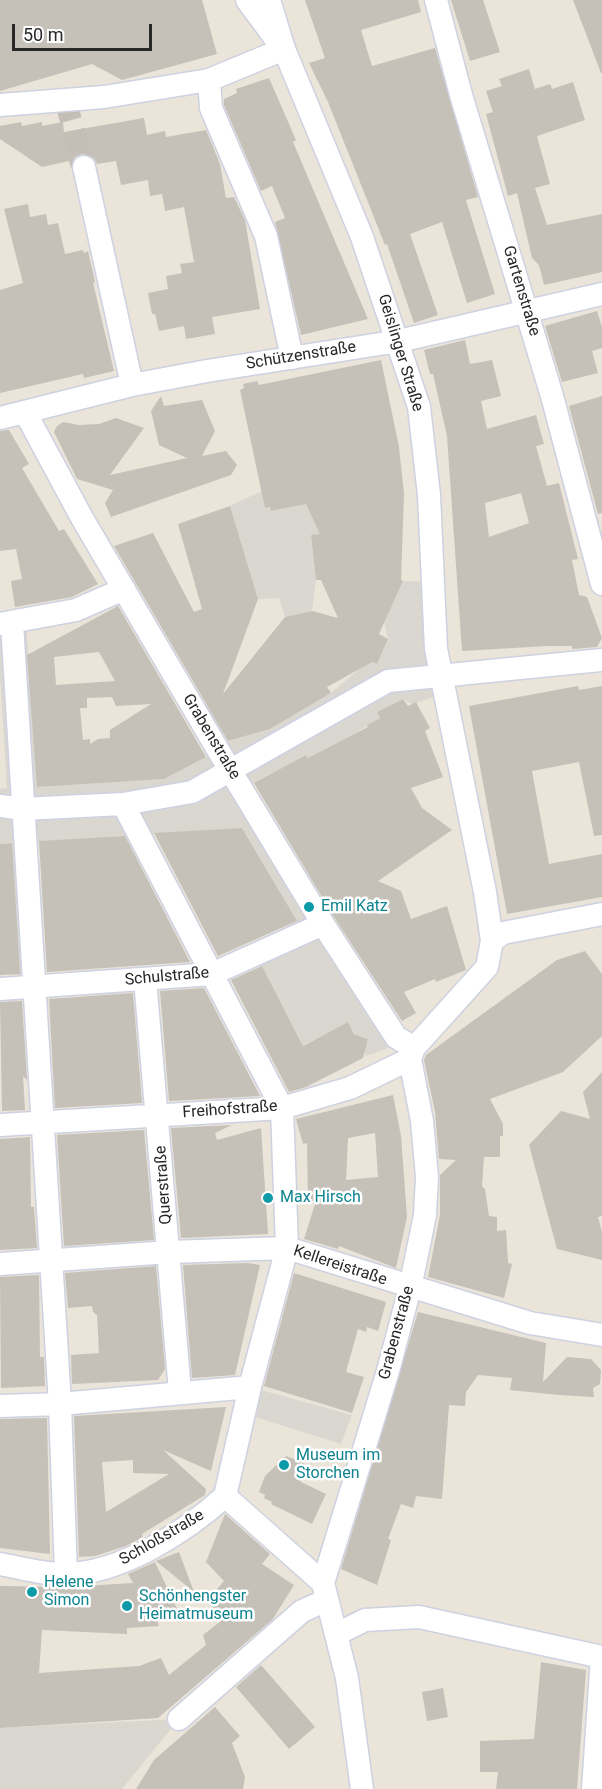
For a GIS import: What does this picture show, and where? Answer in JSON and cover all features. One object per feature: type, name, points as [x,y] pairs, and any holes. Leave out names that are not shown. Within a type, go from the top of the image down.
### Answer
[{"type":"street","name":"Geislinger Straße","points":[[247,0],[284,49]]},
{"type":"street","name":"Geislinger Straße","points":[[269,0],[284,49],[362,237],[399,341],[419,407],[429,495],[436,649],[485,891],[492,940]]},
{"type":"street","name":"Gartenstraße","points":[[436,0],[602,584]]},
{"type":"street","points":[[0,105],[104,96],[209,80],[284,49]]},
{"type":"street","points":[[209,80],[211,108],[266,236],[292,357]]},
{"type":"street","points":[[84,167],[132,386]]},
{"type":"street","name":"Schützenstraße","points":[[0,418],[132,386],[292,357],[399,341],[602,294]]},
{"type":"street","name":"Grabenstraße","points":[[25,412],[82,518],[323,924],[396,1037],[412,1054],[422,1121],[427,1177],[425,1215],[410,1288],[388,1371],[325,1592]]},
{"type":"street","points":[[66,1574],[60,1404],[43,1123],[23,809],[6,623],[76,610],[124,589]]},
{"type":"street","points":[[0,806],[23,809],[123,804],[192,792],[388,681],[602,660]]},
{"type":"street","points":[[123,804],[282,1108],[287,1248],[250,1387],[225,1496],[325,1592],[347,1678],[362,1789]]},
{"type":"street","points":[[492,940],[503,933],[602,914]]},
{"type":"street","name":"Schulstraße","points":[[0,989],[212,974],[323,924]]},
{"type":"street","points":[[492,940],[505,944],[602,930]]},
{"type":"street","name":"Freihofstraße","points":[[0,1125],[282,1108],[350,1088],[412,1054],[487,967],[492,940]]},
{"type":"street","name":"Querstraße","points":[[145,979],[180,1392]]},
{"type":"street","name":"Kellereistraße","points":[[0,1264],[169,1252],[287,1248],[410,1288],[530,1323],[602,1335]]},
{"type":"street","points":[[0,1406],[60,1404],[250,1387]]},
{"type":"street","name":"Schloßstraße","points":[[0,1564],[66,1574],[110,1567],[201,1518],[225,1496]]},
{"type":"street","points":[[179,1719],[325,1592]]},
{"type":"street","points":[[337,1634],[365,1620],[419,1617],[602,1657],[593,1789]]},
{"type":"shaded area","points":[[262,491],[272,511],[301,505],[311,498],[320,534],[311,536],[316,580],[312,611],[285,617],[279,598],[258,599],[230,506]]},
{"type":"shaded area","points":[[403,581],[433,582],[444,694],[412,704],[402,699],[378,712],[380,718],[349,737],[308,758],[306,755],[245,788],[405,1038],[388,1048],[366,1056],[361,1047],[367,1044],[368,1039],[354,1034],[348,1023],[303,1045],[251,945],[297,921],[242,828],[150,834],[180,895],[198,975],[127,836],[33,842],[42,986],[19,988],[9,843],[0,844],[0,789],[7,788],[0,676],[0,624],[26,620],[37,787],[163,779],[210,755],[204,708],[218,700],[215,709],[226,742],[270,729],[331,693],[369,661],[377,664],[388,639],[384,622]]},
{"type":"shaded area","points":[[250,1387],[352,1415],[341,1444],[246,1414]]},
{"type":"shaded area","points":[[179,1719],[122,1789],[0,1789],[0,1728]]},
{"type":"building","points":[[0,0],[202,0],[217,54],[122,80],[92,64],[0,91]]},
{"type":"building","points":[[305,0],[418,0],[421,12],[361,30],[372,66],[435,48],[478,197],[466,200],[495,294],[467,303],[442,222],[410,234],[438,315],[414,323],[387,244],[385,245],[328,102],[309,63],[325,58]]},
{"type":"building","points":[[451,0],[483,0],[500,52],[470,61]]},
{"type":"building","points":[[573,0],[602,0],[602,73],[601,73]]},
{"type":"building","points":[[529,69],[535,89],[550,84],[552,89],[573,82],[585,120],[537,136],[550,184],[535,188],[547,225],[602,214],[602,272],[544,285],[539,265],[532,258],[517,193],[508,196],[486,114],[493,112],[486,91],[502,86],[499,79]]},
{"type":"building","points":[[269,78],[296,140],[293,142],[368,319],[301,335],[275,222],[285,218],[272,186],[261,191],[224,105],[224,99],[237,93],[236,89]]},
{"type":"building","points":[[144,118],[147,135],[165,131],[166,137],[206,130],[220,164],[226,198],[234,197],[245,220],[260,309],[212,317],[215,334],[186,339],[184,326],[159,331],[155,314],[152,314],[148,293],[168,289],[166,276],[182,273],[180,264],[194,262],[184,207],[165,211],[162,194],[150,196],[148,180],[121,185],[116,161],[97,164],[94,158],[82,154],[75,157],[71,169],[69,161],[42,167],[0,139],[0,126],[21,122],[22,126],[42,122],[42,126],[63,122],[64,132]]},
{"type":"building","points":[[28,204],[30,217],[46,214],[48,225],[58,223],[65,254],[88,251],[95,282],[93,283],[114,371],[84,378],[83,374],[0,393],[0,290],[23,283],[4,209]]},
{"type":"building","points":[[597,311],[602,327],[602,348],[592,351],[598,373],[562,382],[545,326]]},
{"type":"building","points":[[465,340],[470,364],[492,360],[501,396],[481,401],[487,429],[536,415],[544,444],[536,446],[547,486],[559,483],[578,559],[572,560],[579,595],[587,597],[602,638],[597,647],[572,649],[572,646],[548,646],[462,651],[447,436],[433,374],[430,374],[424,350]],"holes":[[[521,493],[529,523],[489,537],[485,503]]]},
{"type":"building","points":[[381,360],[399,447],[404,494],[401,580],[403,581],[379,634],[388,639],[377,664],[372,662],[327,687],[331,693],[270,729],[228,741],[114,546],[153,533],[194,612],[202,609],[178,524],[230,506],[258,599],[223,694],[285,617],[312,611],[338,618],[321,580],[316,580],[311,535],[320,534],[306,504],[271,511],[270,507],[265,508],[240,390],[244,388],[243,384],[257,381],[259,385]]},
{"type":"building","points":[[161,396],[164,406],[202,400],[215,431],[202,456],[226,451],[237,465],[231,475],[111,517],[105,503],[113,490],[77,479],[54,432],[63,422],[79,425],[99,424],[116,418],[144,428],[110,475],[187,458],[159,445],[151,411]]},
{"type":"building","points":[[602,396],[602,513],[598,514],[569,406]]},
{"type":"building","points":[[9,430],[29,464],[22,468],[59,531],[64,529],[98,584],[72,597],[15,607],[11,581],[22,579],[16,549],[0,551],[0,431]]},
{"type":"building","points":[[118,606],[206,757],[164,779],[37,787],[27,655]],"holes":[[[99,652],[115,681],[56,685],[54,657]],[[112,697],[116,706],[151,704],[110,730],[110,738],[98,739],[90,744],[90,739],[83,740],[80,708],[87,708],[87,698]]]},
{"type":"building","points":[[578,686],[579,690],[602,686],[602,835],[594,836],[579,762],[532,771],[549,864],[602,854],[602,897],[507,914],[469,706]]},
{"type":"building","points":[[403,699],[408,706],[416,702],[430,728],[425,731],[443,777],[411,788],[422,808],[452,830],[378,881],[401,891],[411,919],[447,906],[466,970],[436,982],[435,979],[404,992],[416,1013],[402,1021],[334,917],[254,783],[306,755],[308,758],[368,727],[367,725],[380,718],[377,712]]},
{"type":"building","points":[[242,828],[297,921],[218,956],[154,833]]},
{"type":"building","points":[[125,836],[190,962],[47,972],[39,841]]},
{"type":"building","points":[[12,843],[20,974],[0,975],[0,844]]},
{"type":"building","points":[[585,951],[602,974],[602,1036],[563,1072],[490,1099],[503,1124],[503,1136],[500,1136],[500,1157],[484,1157],[482,1186],[485,1189],[489,1216],[497,1217],[497,1231],[506,1230],[508,1263],[512,1264],[504,1298],[428,1277],[440,1215],[440,1175],[456,1160],[439,1159],[435,1112],[424,1060],[426,1055],[557,960]]},
{"type":"building","points":[[262,966],[303,1046],[348,1022],[354,1034],[368,1039],[363,1058],[306,1087],[289,1092],[231,980]]},
{"type":"building","points":[[204,988],[260,1096],[169,1101],[160,991]]},
{"type":"building","points":[[133,993],[142,1103],[55,1108],[49,999]]},
{"type":"building","points":[[22,1001],[27,1080],[23,1076],[25,1110],[2,1111],[0,1002]]},
{"type":"building","points":[[602,1072],[602,1216],[598,1217],[602,1232],[602,1260],[557,1249],[529,1145],[561,1111],[590,1119],[583,1092]]},
{"type":"building","points":[[393,1095],[401,1136],[407,1217],[396,1268],[339,1246],[338,1249],[304,1239],[315,1204],[308,1203],[307,1143],[303,1144],[296,1119]],"holes":[[[375,1133],[378,1177],[346,1180],[348,1138]]]},
{"type":"building","points":[[232,1125],[215,1133],[217,1140],[261,1128],[268,1234],[181,1238],[171,1128]]},
{"type":"building","points":[[144,1130],[154,1240],[64,1246],[57,1135]]},
{"type":"building","points":[[30,1137],[31,1207],[34,1207],[37,1248],[0,1250],[0,1139]]},
{"type":"building","points":[[247,1263],[260,1265],[235,1375],[192,1378],[183,1265]]},
{"type":"building","points":[[156,1266],[165,1369],[158,1380],[72,1384],[71,1355],[99,1353],[97,1315],[93,1312],[92,1306],[68,1308],[65,1273]]},
{"type":"building","points":[[294,1273],[386,1302],[378,1331],[367,1327],[366,1332],[358,1329],[346,1372],[364,1377],[352,1413],[264,1386]]},
{"type":"building","points":[[39,1275],[40,1357],[44,1357],[45,1386],[1,1388],[0,1277]]},
{"type":"building","points":[[418,1312],[546,1343],[543,1382],[567,1357],[591,1359],[601,1370],[600,1384],[593,1388],[594,1397],[559,1395],[510,1390],[512,1378],[478,1375],[466,1392],[465,1406],[449,1405],[442,1499],[416,1496],[413,1508],[401,1504],[388,1539],[391,1540],[377,1585],[341,1569]]},
{"type":"building","points":[[226,1407],[211,1471],[163,1450],[206,1489],[205,1495],[126,1546],[95,1556],[79,1557],[74,1416]],"holes":[[[133,1460],[133,1473],[169,1474],[106,1512],[102,1462]]]},
{"type":"building","points":[[47,1418],[50,1554],[0,1548],[0,1419]]},
{"type":"building","points":[[286,1456],[304,1463],[301,1482],[326,1494],[312,1524],[271,1504],[272,1502],[264,1498],[265,1495],[259,1492],[265,1476]]},
{"type":"building","points":[[225,1514],[270,1554],[262,1564],[294,1585],[273,1619],[158,1718],[0,1728],[0,1586],[68,1587],[133,1583],[128,1574],[155,1562],[177,1609],[156,1619],[159,1626],[127,1628],[127,1634],[42,1630],[39,1673],[139,1666],[161,1658],[169,1675],[206,1645],[203,1635],[225,1618],[206,1602],[224,1581],[206,1562]]},
{"type":"building","points":[[179,1552],[194,1592],[156,1561]]},
{"type":"building","points":[[541,1662],[586,1670],[577,1789],[496,1789],[498,1772],[480,1772],[480,1741],[534,1739]]},
{"type":"building","points":[[261,1665],[315,1727],[289,1749],[236,1687]]},
{"type":"building","points":[[443,1688],[448,1717],[427,1721],[422,1692]]},
{"type":"building","points":[[215,1707],[240,1736],[232,1743],[245,1777],[243,1789],[136,1789],[154,1760]]},
{"type":"tunnel","points":[[65,99],[84,167]]},
{"type":"place","name":"Emil Katz","points":[[309,907]]},
{"type":"place","name":"Max Hirsch","points":[[268,1198]]},
{"type":"place","name":"Museum im Storchen","points":[[284,1465]]},
{"type":"place","name":"Helene Simon","points":[[32,1592]]},
{"type":"place","name":"Schönhengster Heimatmuseum","points":[[127,1606]]}]
